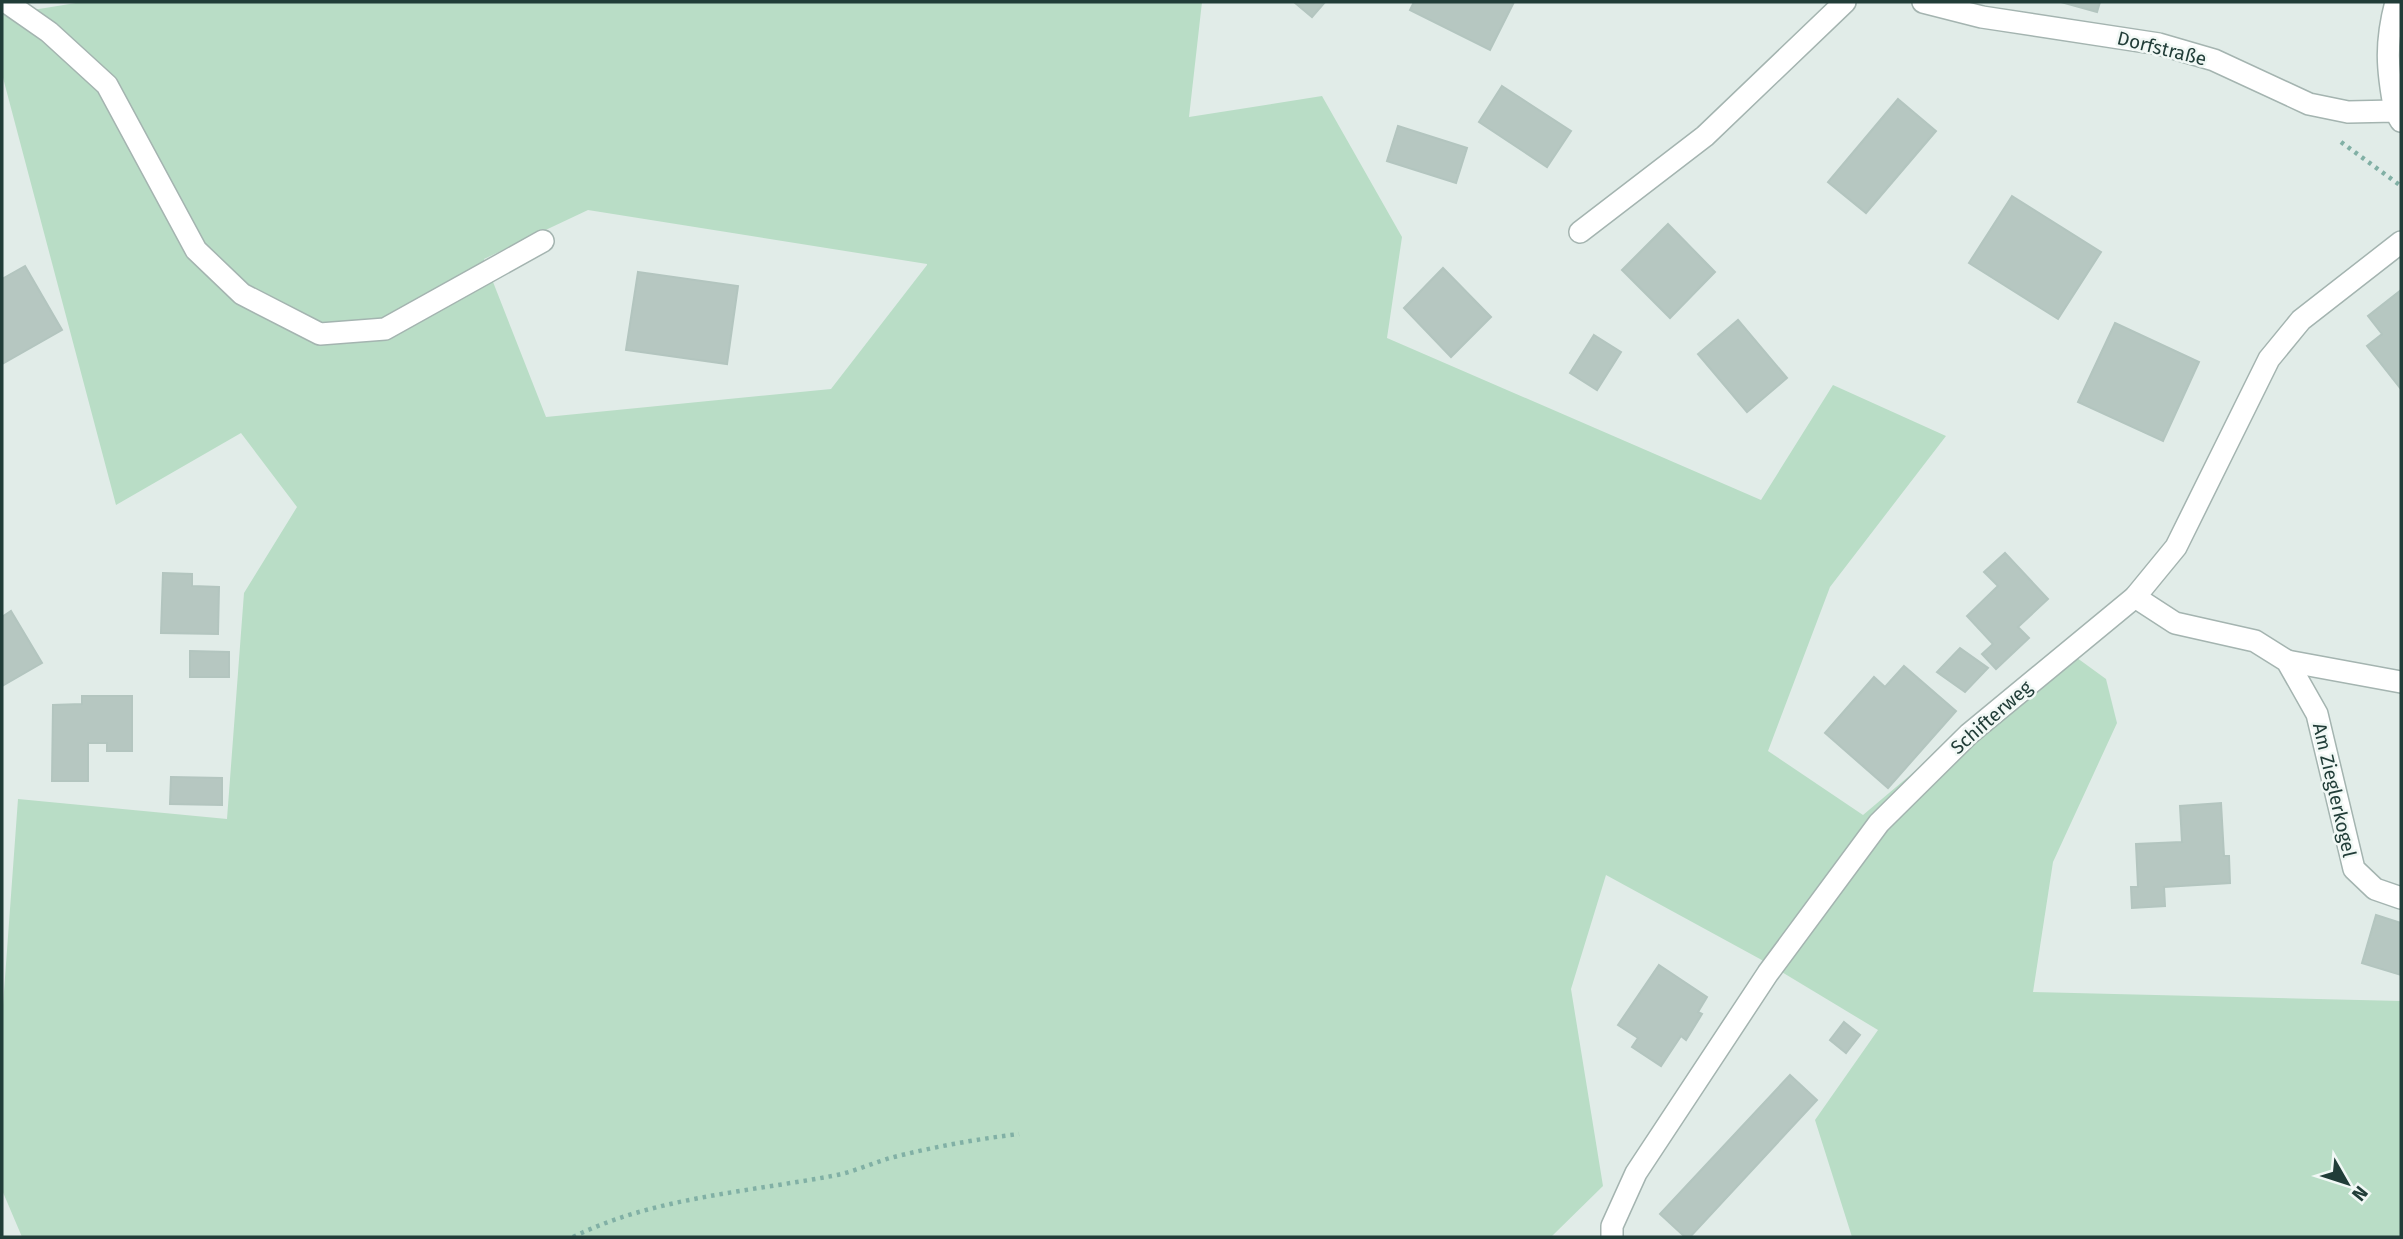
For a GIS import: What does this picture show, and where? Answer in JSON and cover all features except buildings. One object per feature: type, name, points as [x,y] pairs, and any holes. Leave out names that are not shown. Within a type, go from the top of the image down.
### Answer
[{"type":"street","points":[[6,2],[48,32],[107,85],[195,250],[242,294],[320,334],[385,329],[543,241]]},
{"type":"street","points":[[1580,232],[1705,136],[1845,2]]},
{"type":"street","name":"Dorfstraße","points":[[1923,2],[1982,17],[2159,44],[2214,60],[2309,104],[2348,112],[2398,116],[2387,71],[2387,35],[2396,2]]},
{"type":"street","name":"Schifterweg","points":[[1612,1232],[1636,1173],[1746,1006],[1879,823],[1969,734],[2135,597],[2176,547],[2269,359],[2301,320],[2401,242]]},
{"type":"street","name":"Am Zieglerkogel","points":[[2135,597],[2175,623],[2255,641],[2287,661],[2317,713],[2354,869],[2375,889],[2401,898]]},
{"type":"street","points":[[2287,661],[2401,682]]},
{"type":"path","points":[[2309,104],[2334,137],[2401,186]]},
{"type":"path","points":[[573,1237],[596,1226],[684,1202],[836,1175],[896,1156],[967,1141],[1019,1134]]},
{"type":"green space","points":[[82,2],[1202,2],[1189,117],[1322,96],[1402,237],[1387,338],[1761,500],[1833,385],[1946,436],[1830,587],[1768,751],[1863,815],[2062,647],[2106,679],[2117,723],[2053,862],[2033,992],[2401,1001],[2401,1237],[1852,1237],[1815,1120],[1878,1030],[1760,959],[1606,875],[1571,989],[1603,1186],[1551,1237],[22,1237],[2,1190],[2,1019],[18,799],[227,819],[244,593],[297,507],[241,433],[116,505],[2,74],[2,15]],"holes":[[[588,210],[927,264],[831,389],[546,417],[484,259]]]}]
